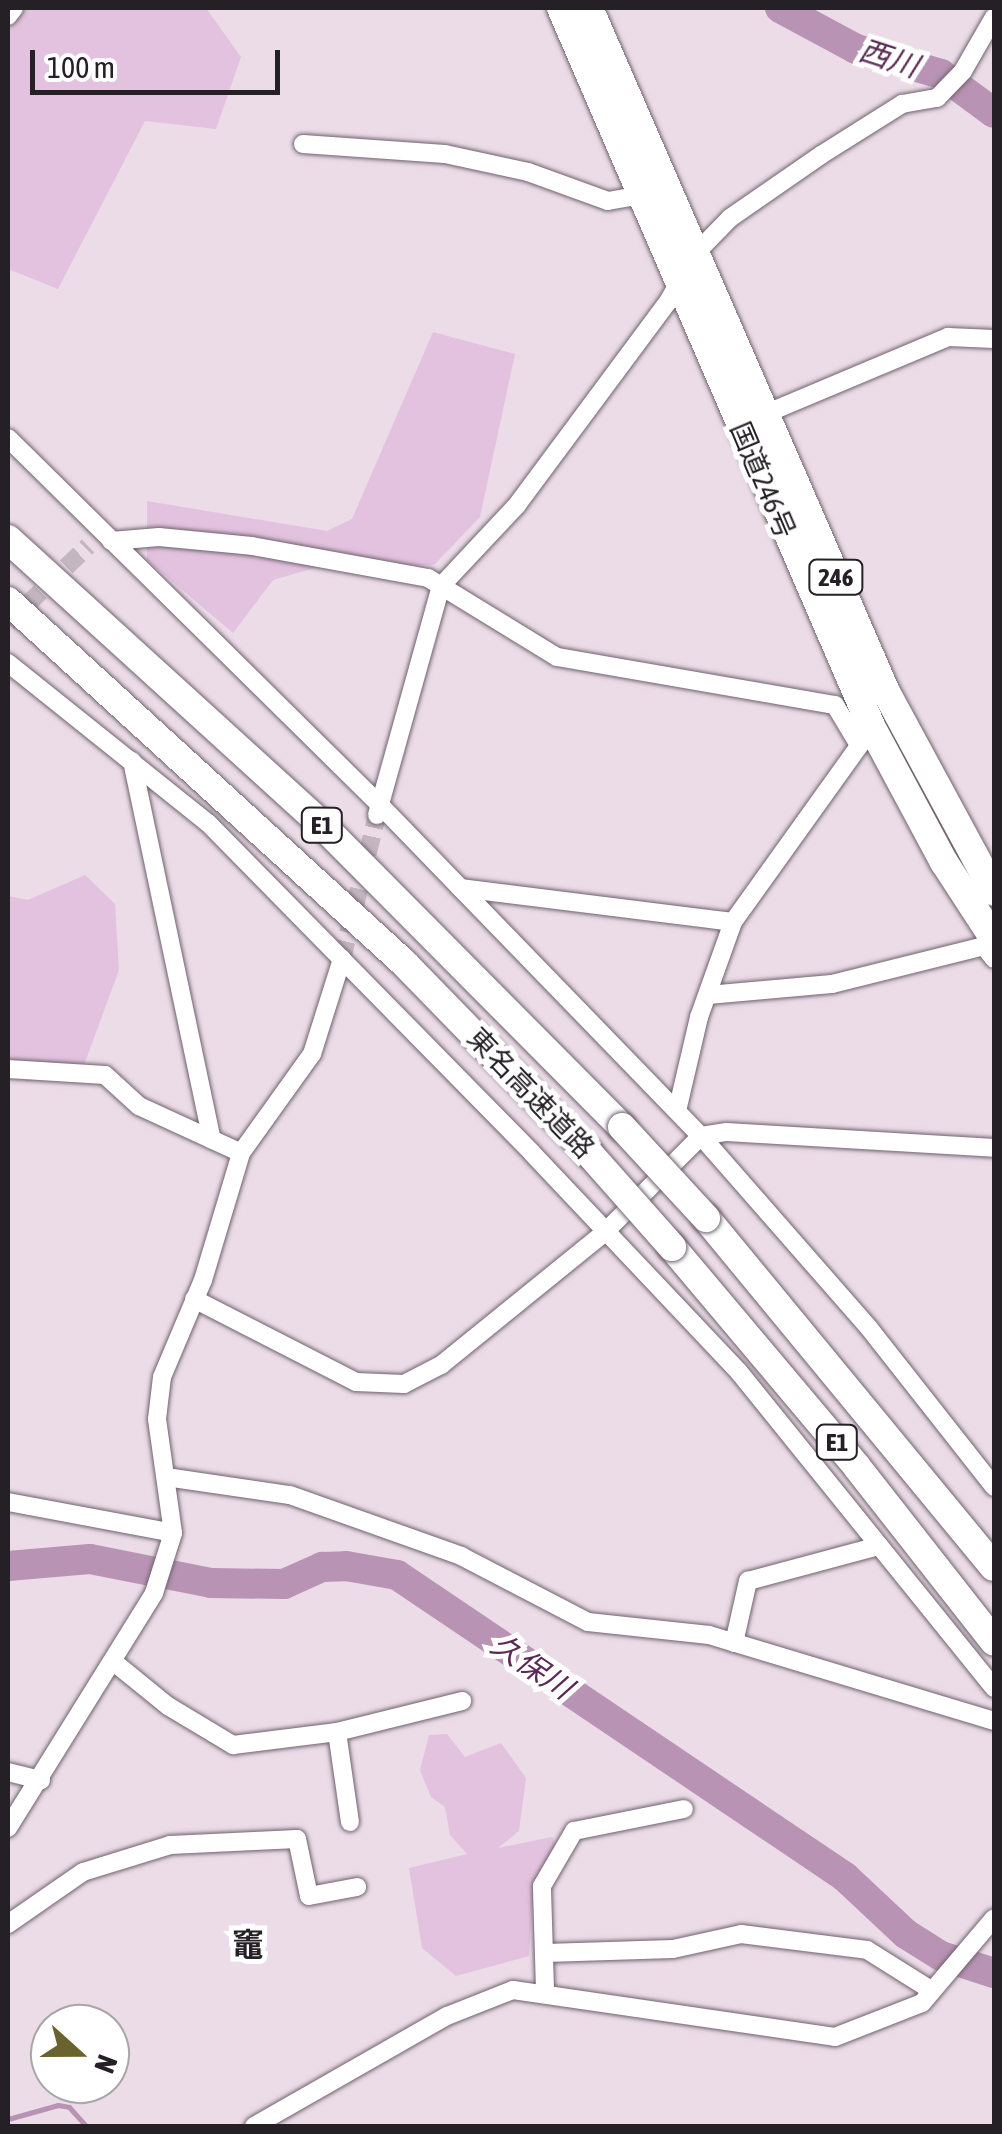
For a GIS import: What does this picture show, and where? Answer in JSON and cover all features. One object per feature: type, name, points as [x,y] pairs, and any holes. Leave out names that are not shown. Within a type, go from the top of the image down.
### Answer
[{"type":"highway","name":"国道246号","points":[[567,9],[865,736],[994,939]]},
{"type":"highway","name":"国道246号","points":[[567,9],[695,254],[894,710],[994,892]]},
{"type":"highway","name":"東名高速道路","points":[[8,539],[318,821],[622,1127],[706,1218],[994,1567]]},
{"type":"highway","name":"東名高速道路","points":[[8,601],[404,963],[588,1152],[858,1467],[994,1642]]},
{"type":"street","points":[[8,16],[14,8]]},
{"type":"street","points":[[379,810],[441,586],[517,506],[680,284],[695,254],[730,218],[821,155],[902,104],[937,98],[962,72],[994,17]]},
{"type":"street","points":[[302,144],[445,154],[528,172],[608,201],[642,194]]},
{"type":"street","points":[[765,414],[948,338],[994,339]]},
{"type":"street","points":[[8,438],[460,888],[701,1136],[869,1328],[994,1487]]},
{"type":"street","points":[[88,546],[107,536],[252,546],[441,586],[557,657],[834,705],[865,736],[733,922],[708,995],[677,1112]]},
{"type":"street","points":[[8,663],[208,823],[606,1232],[738,1372],[994,1688]]},
{"type":"street","points":[[132,760],[212,1140]]},
{"type":"street","points":[[460,888],[733,922]]},
{"type":"street","points":[[708,995],[832,984],[984,946],[994,959]]},
{"type":"street","points":[[8,1828],[115,1664],[154,1593],[173,1533],[158,1396],[241,1153],[312,1054],[342,959]]},
{"type":"street","points":[[8,1069],[105,1076],[140,1106],[241,1153]]},
{"type":"street","points":[[194,1299],[356,1382],[404,1384],[441,1365],[606,1232],[701,1136],[728,1132],[994,1148]]},
{"type":"street","points":[[166,1477],[290,1495],[461,1556],[588,1622],[734,1643],[994,1721]]},
{"type":"street","points":[[8,1502],[173,1533]]},
{"type":"street","points":[[734,1643],[748,1581],[879,1546]]},
{"type":"street","points":[[115,1664],[168,1706],[233,1745],[337,1732],[462,1700]]},
{"type":"street","points":[[337,1732],[350,1822]]},
{"type":"street","points":[[8,1772],[41,1780]]},
{"type":"street","points":[[545,1990],[542,1886],[574,1832],[684,1809]]},
{"type":"street","points":[[8,1924],[83,1872],[170,1844],[297,1839],[309,1896],[358,1887]]},
{"type":"street","points":[[254,2126],[485,1996],[545,1990],[835,2037],[922,2003],[994,1918]]},
{"type":"street","points":[[546,1953],[673,1949],[741,1934],[867,1950],[930,1990]]},
{"type":"shaded area","points":[[8,8],[206,8],[241,57],[216,129],[145,121],[58,289],[8,269]]},
{"type":"shaded area","points":[[433,332],[515,354],[480,517],[434,565],[318,567],[273,580],[233,633],[147,560],[147,501],[327,531],[352,519]]},
{"type":"shaded area","points":[[85,875],[115,904],[119,970],[84,1065],[27,1082],[8,1071],[8,896],[28,900]]},
{"type":"shaded area","points":[[447,1734],[465,1757],[501,1743],[526,1778],[519,1831],[498,1848],[552,1837],[558,1847],[534,1882],[529,1956],[456,1976],[422,1948],[409,1868],[467,1854],[450,1835],[445,1807],[431,1797],[420,1770],[429,1735]]},
{"type":"waterway","name":"西川","points":[[780,8],[856,49],[941,74],[994,113]]},
{"type":"waterway","name":"久保川","points":[[8,1566],[90,1559],[211,1583],[284,1584],[322,1567],[346,1566],[397,1575],[845,1877],[906,1934],[941,1956],[994,1973]]},
{"type":"waterway","points":[[8,2119],[58,2105],[69,2107],[86,2126]]},
{"type":"tunnel","points":[[8,623],[88,546]]},
{"type":"tunnel","points":[[342,959],[377,815]]},
{"type":"district","name":"竈","points":[[248,1945]]}]
